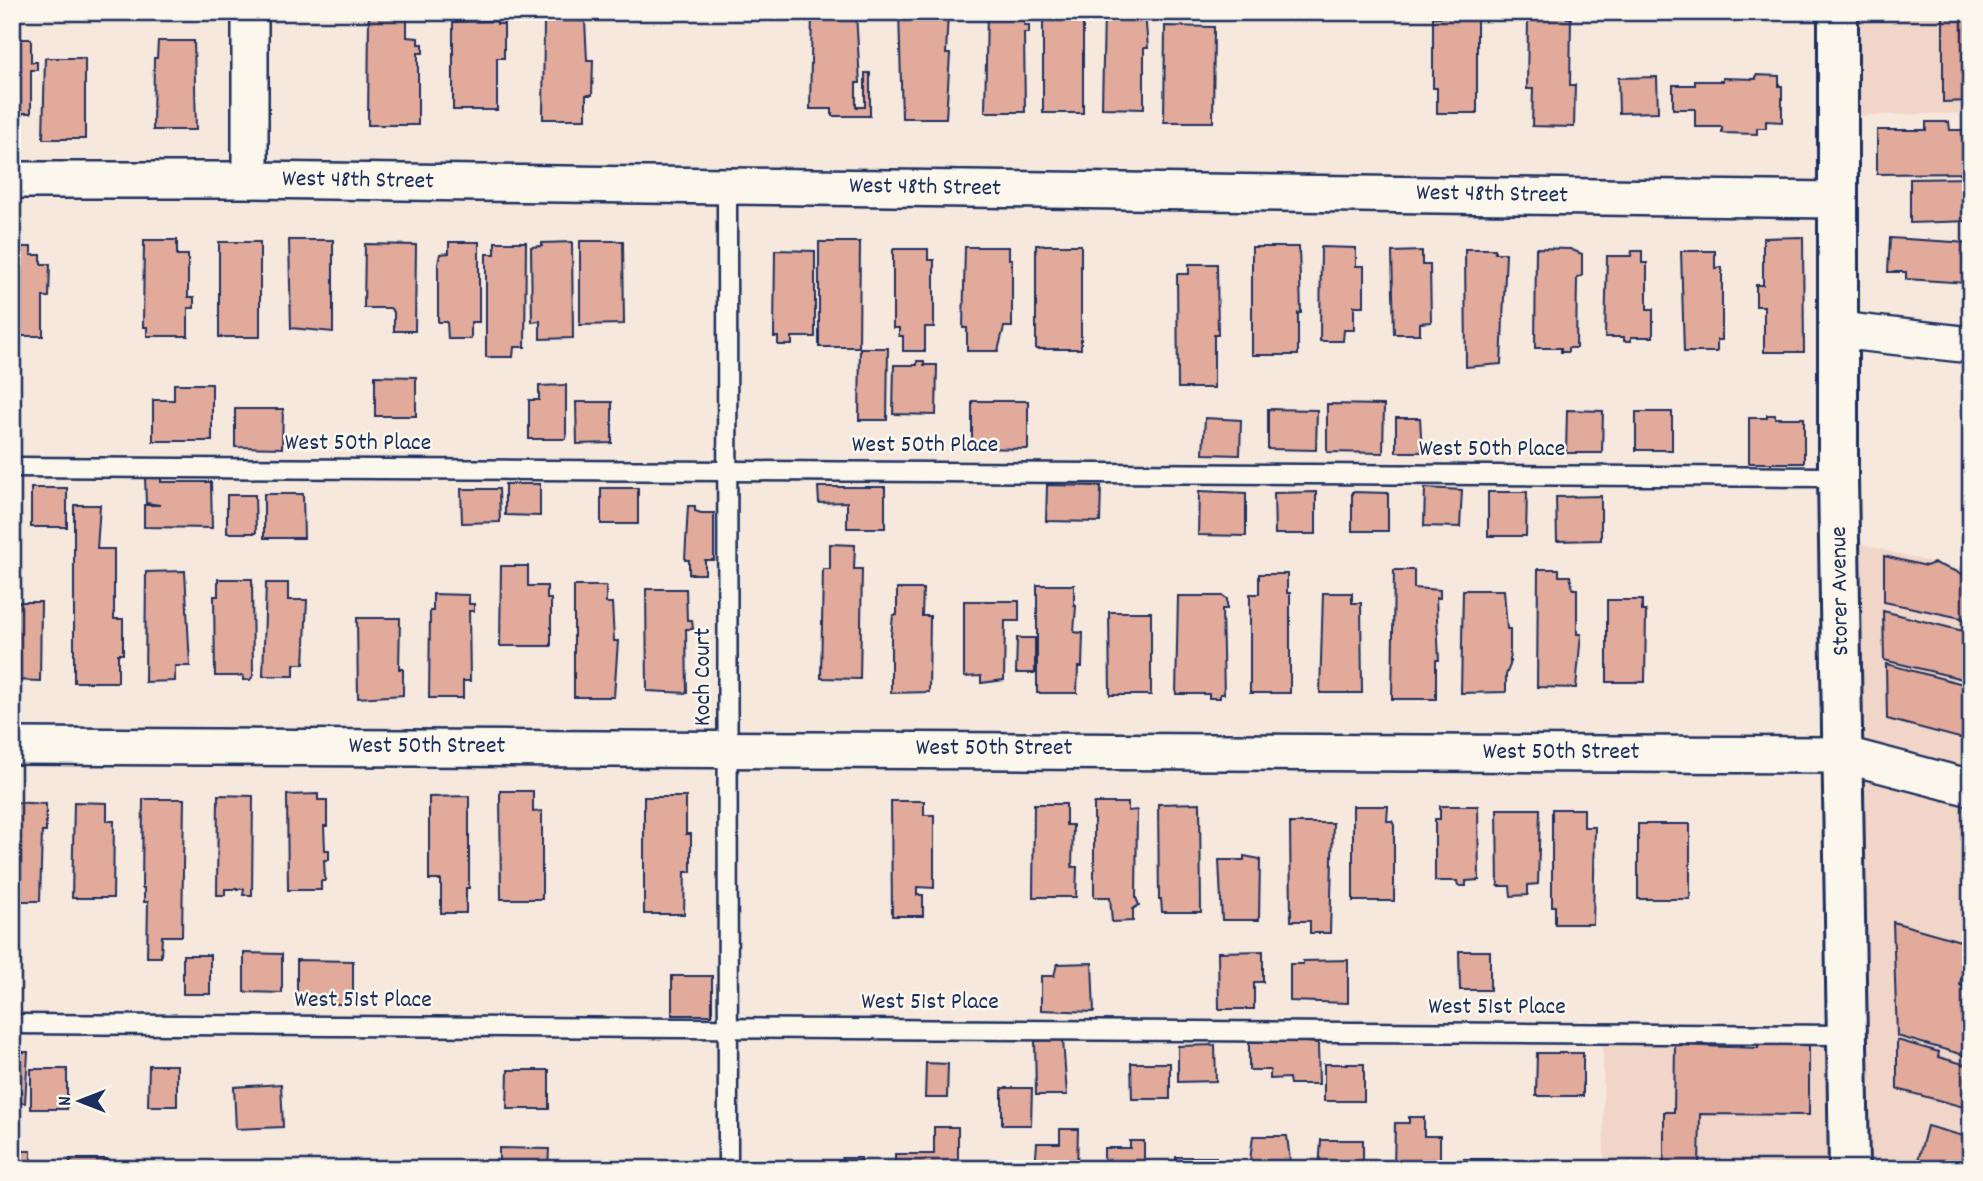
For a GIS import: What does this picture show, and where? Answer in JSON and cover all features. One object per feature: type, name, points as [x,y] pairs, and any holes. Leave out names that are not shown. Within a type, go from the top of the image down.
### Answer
[{"type":"street","points":[[250,12],[250,180]]},
{"type":"street","name":"Storer Avenue","points":[[1838,12],[1838,477],[1845,755],[1849,1169]]},
{"type":"street","name":"West 48th Street","points":[[12,180],[250,180],[1838,200]]},
{"type":"street","points":[[1838,330],[1971,345]]},
{"type":"street","name":"West 50th Street","points":[[12,746],[728,747],[1845,755],[1971,788]]},
{"type":"lane","name":"Koch Court","points":[[727,186],[728,1169]]},
{"type":"lane","name":"West 50th Place","points":[[12,467],[1838,477]]},
{"type":"lane","name":"West 51st Place","points":[[12,1024],[728,1026],[1848,1035]]},
{"type":"shaded area","points":[[1838,12],[1971,12],[1971,113],[1838,116]]},
{"type":"shaded area","points":[[1840,538],[1971,573],[1971,1169],[1604,1169],[1603,1033],[1848,1035]]},
{"type":"building","points":[[812,12],[856,12],[860,83],[856,83],[856,107],[865,107],[865,73],[870,73],[870,116],[832,116],[832,109],[810,109]]},
{"type":"building","points":[[899,12],[948,12],[946,54],[950,54],[946,118],[902,118]]},
{"type":"building","points":[[987,12],[1024,12],[1024,25],[1029,25],[1029,33],[1024,33],[1025,112],[985,112]]},
{"type":"building","points":[[1043,12],[1083,12],[1083,113],[1043,113]]},
{"type":"building","points":[[1104,12],[1145,13],[1148,48],[1144,48],[1144,109],[1102,108]]},
{"type":"building","points":[[1547,12],[1567,12],[1567,18],[1571,18],[1570,85],[1575,85],[1574,127],[1532,126],[1533,89],[1527,89],[1528,18],[1547,18]]},
{"type":"building","points":[[1943,12],[1971,12],[1971,101],[1943,102]]},
{"type":"building","points":[[369,14],[407,15],[407,37],[418,38],[418,44],[423,44],[423,53],[418,53],[418,125],[368,125]]},
{"type":"building","points":[[1433,17],[1477,17],[1477,113],[1437,113],[1437,88],[1433,88]]},
{"type":"building","points":[[497,21],[497,24],[504,24],[504,58],[497,58],[497,110],[453,110],[453,22]]},
{"type":"building","points":[[544,21],[585,21],[587,60],[593,60],[592,95],[586,95],[586,119],[543,119]]},
{"type":"building","points":[[1165,26],[1214,27],[1213,122],[1164,122]]},
{"type":"building","points":[[12,39],[31,39],[31,62],[37,62],[37,70],[31,70],[31,113],[22,113],[22,124],[12,124]]},
{"type":"building","points":[[158,41],[194,41],[196,130],[153,130],[154,58],[157,58]]},
{"type":"building","points":[[45,58],[85,58],[85,139],[43,139]]},
{"type":"building","points":[[1756,75],[1779,76],[1779,86],[1782,86],[1782,122],[1766,121],[1766,128],[1757,128],[1757,134],[1722,133],[1722,127],[1695,127],[1695,109],[1673,109],[1673,85],[1695,85],[1695,81],[1723,81],[1723,78],[1756,79]]},
{"type":"building","points":[[1657,77],[1658,112],[1619,113],[1618,78]]},
{"type":"building","points":[[1926,122],[1949,122],[1950,130],[1971,130],[1971,173],[1877,174],[1877,130],[1926,130]]},
{"type":"building","points":[[1971,178],[1971,221],[1910,223],[1910,179]]},
{"type":"building","points":[[1803,237],[1804,352],[1764,352],[1764,306],[1756,306],[1756,285],[1763,285],[1763,238]]},
{"type":"building","points":[[1890,238],[1969,243],[1971,279],[1967,279],[1967,283],[1906,279],[1906,272],[1888,272]]},
{"type":"building","points":[[144,240],[177,240],[177,255],[188,255],[188,297],[194,297],[194,308],[188,308],[188,336],[147,336],[147,327],[143,327]]},
{"type":"building","points":[[289,240],[333,240],[333,332],[291,328]]},
{"type":"building","points":[[580,241],[623,241],[624,324],[580,325]]},
{"type":"building","points":[[219,242],[260,242],[260,337],[219,337]]},
{"type":"building","points":[[449,242],[479,242],[479,322],[471,322],[471,339],[448,339],[447,322],[438,322],[438,264],[440,254],[449,253]]},
{"type":"building","points":[[495,242],[526,242],[525,347],[514,347],[513,357],[486,357],[486,254],[495,254]]},
{"type":"building","points":[[572,242],[573,338],[540,339],[540,321],[532,322],[531,247],[542,246],[542,243]]},
{"type":"building","points":[[819,242],[860,242],[859,347],[819,347]]},
{"type":"building","points":[[365,244],[416,245],[415,331],[394,331],[394,312],[390,308],[364,308]]},
{"type":"building","points":[[1036,245],[1081,245],[1081,349],[1036,349]]},
{"type":"building","points":[[12,247],[31,247],[31,255],[41,255],[41,264],[50,264],[49,297],[43,297],[43,336],[12,336]]},
{"type":"building","points":[[965,247],[1009,247],[1009,259],[1012,259],[1012,327],[1004,327],[998,351],[967,351],[967,328],[963,328]]},
{"type":"building","points":[[1252,247],[1299,247],[1301,313],[1298,313],[1298,355],[1252,355]]},
{"type":"building","points":[[1321,247],[1356,248],[1356,266],[1364,266],[1364,306],[1354,306],[1354,330],[1344,330],[1343,341],[1320,341]]},
{"type":"building","points":[[1536,248],[1570,249],[1582,254],[1582,276],[1577,277],[1576,348],[1568,348],[1568,352],[1561,352],[1561,348],[1535,348]]},
{"type":"building","points":[[893,249],[928,249],[928,260],[934,260],[934,327],[925,327],[925,351],[903,351],[903,336],[899,336],[899,328],[893,328]]},
{"type":"building","points":[[1465,249],[1495,249],[1495,253],[1506,253],[1501,364],[1466,367]]},
{"type":"building","points":[[775,250],[815,251],[815,337],[792,337],[792,345],[778,345],[778,337],[774,337]]},
{"type":"building","points":[[1422,251],[1422,265],[1430,265],[1431,322],[1420,323],[1420,334],[1394,334],[1392,252]]},
{"type":"building","points":[[1632,251],[1642,251],[1642,263],[1647,263],[1647,309],[1653,309],[1653,337],[1631,337],[1631,341],[1624,341],[1624,337],[1605,337],[1607,256],[1631,256]]},
{"type":"building","points":[[1681,251],[1715,251],[1715,268],[1722,267],[1722,340],[1717,340],[1717,352],[1684,352]]},
{"type":"building","points":[[1189,264],[1217,264],[1218,335],[1214,335],[1214,388],[1178,388],[1177,274],[1189,274]]},
{"type":"building","points":[[860,348],[888,348],[887,420],[859,420]]},
{"type":"building","points":[[917,361],[924,361],[924,365],[937,365],[936,415],[893,414],[894,365],[917,365]]},
{"type":"building","points":[[375,376],[416,377],[416,416],[375,416]]},
{"type":"building","points":[[174,384],[212,384],[212,441],[153,441],[153,400],[174,400]]},
{"type":"building","points":[[566,385],[566,439],[529,439],[529,400],[539,400],[539,386]]},
{"type":"building","points":[[972,401],[1028,401],[1028,449],[972,448]]},
{"type":"building","points":[[576,402],[612,402],[612,443],[577,444]]},
{"type":"building","points":[[1327,404],[1384,405],[1383,453],[1327,452]]},
{"type":"building","points":[[235,409],[283,409],[282,448],[235,447]]},
{"type":"building","points":[[1268,409],[1317,410],[1316,450],[1268,449]]},
{"type":"building","points":[[1567,410],[1603,411],[1602,453],[1566,453]]},
{"type":"building","points":[[1636,412],[1672,412],[1672,450],[1636,450]]},
{"type":"building","points":[[1767,415],[1775,415],[1775,418],[1804,418],[1804,463],[1749,463],[1749,418],[1767,418]]},
{"type":"building","points":[[1205,418],[1241,420],[1240,455],[1203,454]]},
{"type":"building","points":[[1396,418],[1420,418],[1422,452],[1396,452]]},
{"type":"building","points":[[161,477],[161,482],[211,482],[212,528],[144,527],[144,505],[160,505],[146,503],[145,478]]},
{"type":"building","points":[[505,484],[540,484],[540,516],[505,515]]},
{"type":"building","points":[[1047,485],[1101,486],[1100,522],[1046,521]]},
{"type":"building","points":[[818,487],[885,487],[885,528],[847,528],[847,502],[819,503]]},
{"type":"building","points":[[31,488],[67,488],[67,527],[31,527]]},
{"type":"building","points":[[601,488],[638,488],[638,524],[601,524]]},
{"type":"building","points":[[1425,488],[1462,490],[1460,527],[1424,526]]},
{"type":"building","points":[[461,489],[499,489],[500,522],[462,523]]},
{"type":"building","points":[[1199,491],[1246,493],[1246,536],[1198,535]]},
{"type":"building","points":[[1316,492],[1316,534],[1275,534],[1274,493]]},
{"type":"building","points":[[1352,492],[1388,493],[1388,531],[1352,531]]},
{"type":"building","points":[[1488,492],[1527,492],[1526,536],[1488,536]]},
{"type":"building","points":[[264,494],[303,494],[304,538],[264,538]]},
{"type":"building","points":[[227,495],[255,495],[256,533],[227,533]]},
{"type":"building","points":[[1601,496],[1601,540],[1557,541],[1556,497]]},
{"type":"building","points":[[74,505],[100,505],[97,549],[114,549],[114,619],[123,619],[123,654],[118,654],[118,682],[74,682]]},
{"type":"building","points":[[688,506],[695,506],[695,511],[701,513],[714,513],[714,560],[705,560],[705,574],[689,574],[689,560],[685,560]]},
{"type":"building","points":[[830,544],[855,545],[854,569],[862,569],[860,679],[821,678],[823,569],[830,569]]},
{"type":"building","points":[[1884,556],[1926,566],[1934,563],[1971,577],[1971,620],[1884,602]]},
{"type":"building","points":[[501,566],[528,566],[528,586],[547,586],[547,599],[551,599],[551,646],[500,646]]},
{"type":"building","points":[[1538,569],[1559,569],[1559,576],[1570,576],[1573,589],[1577,589],[1577,634],[1581,634],[1576,688],[1537,687]]},
{"type":"building","points":[[1394,570],[1414,570],[1414,588],[1440,590],[1440,598],[1436,598],[1439,660],[1436,660],[1436,699],[1392,699]]},
{"type":"building","points":[[185,571],[190,666],[175,666],[175,681],[145,682],[146,572]]},
{"type":"building","points":[[1259,574],[1287,574],[1287,593],[1290,593],[1290,693],[1250,693],[1250,594],[1259,594]]},
{"type":"building","points":[[218,579],[252,579],[253,676],[250,680],[243,680],[243,676],[215,676],[214,596],[218,596]]},
{"type":"building","points":[[266,583],[288,583],[288,600],[307,600],[304,664],[294,664],[294,676],[263,676]]},
{"type":"building","points":[[1037,585],[1074,585],[1074,632],[1083,633],[1082,667],[1078,667],[1077,693],[1037,693]]},
{"type":"building","points":[[574,586],[606,586],[606,603],[612,603],[614,641],[618,641],[614,697],[574,697]]},
{"type":"building","points":[[646,589],[686,589],[687,620],[692,620],[693,629],[686,629],[687,693],[647,691]]},
{"type":"building","points":[[897,589],[923,589],[922,616],[930,616],[929,692],[891,693],[891,636],[893,615],[897,615]]},
{"type":"building","points":[[1463,590],[1504,590],[1507,629],[1510,629],[1510,665],[1506,675],[1506,692],[1461,693]]},
{"type":"building","points":[[1323,593],[1352,593],[1352,603],[1361,603],[1362,693],[1320,693]]},
{"type":"building","points":[[433,594],[469,595],[469,604],[474,604],[474,611],[469,611],[470,681],[463,681],[463,698],[429,698],[430,611],[433,611]]},
{"type":"building","points":[[1178,596],[1223,596],[1227,599],[1227,609],[1222,609],[1224,694],[1220,694],[1220,698],[1209,698],[1209,694],[1176,694]]},
{"type":"building","points":[[1607,600],[1642,600],[1642,611],[1646,611],[1645,682],[1607,682]]},
{"type":"building","points":[[964,601],[1019,601],[1019,621],[1005,621],[1004,680],[981,683],[981,676],[964,677]]},
{"type":"building","points":[[12,602],[41,602],[40,681],[12,680]]},
{"type":"building","points":[[1883,611],[1971,633],[1971,681],[1884,660]]},
{"type":"building","points":[[1109,612],[1151,612],[1151,695],[1110,695]]},
{"type":"building","points":[[357,618],[400,618],[399,669],[403,669],[403,695],[358,698]]},
{"type":"building","points":[[1017,638],[1035,638],[1035,673],[1016,673]]},
{"type":"building","points":[[1886,664],[1971,686],[1971,741],[1887,719]]},
{"type":"building","points":[[500,791],[533,791],[533,812],[542,811],[542,899],[501,899]]},
{"type":"building","points":[[318,794],[318,800],[327,800],[327,826],[324,826],[325,850],[329,850],[329,860],[324,860],[325,881],[321,881],[321,890],[288,890],[287,795]]},
{"type":"building","points":[[218,795],[253,796],[252,895],[243,895],[244,889],[225,889],[225,895],[217,895]]},
{"type":"building","points":[[469,796],[469,888],[466,888],[466,913],[441,913],[441,880],[429,880],[429,797]]},
{"type":"building","points":[[644,797],[686,797],[686,834],[691,834],[691,872],[685,872],[684,914],[644,914]]},
{"type":"building","points":[[143,799],[184,799],[182,936],[162,936],[161,957],[147,957],[148,902],[144,902],[142,888]]},
{"type":"building","points":[[891,801],[924,801],[924,815],[934,815],[934,888],[917,887],[917,895],[923,895],[923,916],[892,916]]},
{"type":"building","points":[[12,802],[46,804],[46,832],[42,832],[40,901],[12,901]]},
{"type":"building","points":[[74,802],[107,803],[107,821],[114,821],[113,898],[72,898]]},
{"type":"building","points":[[1094,803],[1128,803],[1128,811],[1137,810],[1136,898],[1139,905],[1133,909],[1133,921],[1112,922],[1110,897],[1094,897]]},
{"type":"building","points":[[1200,803],[1201,912],[1162,912],[1159,899],[1158,804]]},
{"type":"building","points":[[1034,804],[1066,804],[1066,825],[1073,825],[1072,867],[1077,867],[1076,897],[1033,897]]},
{"type":"building","points":[[1353,806],[1388,806],[1387,821],[1392,821],[1394,825],[1394,901],[1353,901]]},
{"type":"building","points":[[1440,806],[1478,806],[1479,880],[1466,881],[1466,886],[1458,886],[1457,881],[1435,881],[1435,819],[1440,819]]},
{"type":"building","points":[[1497,809],[1540,809],[1538,884],[1528,885],[1528,895],[1511,896],[1510,886],[1498,886]]},
{"type":"building","points":[[1552,809],[1584,809],[1584,827],[1595,827],[1593,924],[1555,924],[1555,906],[1552,906]]},
{"type":"building","points":[[1290,823],[1333,823],[1330,933],[1310,933],[1310,921],[1291,921]]},
{"type":"building","points":[[1638,824],[1690,824],[1690,899],[1638,899]]},
{"type":"building","points":[[1244,856],[1260,859],[1259,920],[1222,920],[1219,860],[1244,860]]},
{"type":"building","points":[[1893,922],[1971,944],[1971,954],[1967,953],[1965,966],[1971,967],[1971,982],[1961,979],[1960,985],[1971,988],[1971,1057],[1897,1036]]},
{"type":"building","points":[[1263,951],[1263,982],[1254,982],[1254,1009],[1219,1009],[1218,952]]},
{"type":"building","points":[[1459,951],[1490,951],[1490,990],[1460,990]]},
{"type":"building","points":[[244,953],[282,954],[282,993],[244,992]]},
{"type":"building","points":[[183,955],[210,955],[210,994],[183,994]]},
{"type":"building","points":[[297,960],[353,961],[353,1004],[297,1004]]},
{"type":"building","points":[[1348,960],[1348,1003],[1290,1001],[1290,964]]},
{"type":"building","points":[[1092,963],[1094,1012],[1041,1010],[1041,976],[1054,976],[1057,964]]},
{"type":"building","points":[[672,976],[712,976],[712,1015],[672,1015]]},
{"type":"building","points":[[1063,1040],[1067,1095],[1036,1095],[1035,1041]]},
{"type":"building","points":[[1897,1040],[1939,1052],[1938,1057],[1971,1066],[1971,1109],[1897,1089]]},
{"type":"building","points":[[1249,1042],[1318,1043],[1319,1084],[1290,1084],[1289,1078],[1270,1079],[1270,1070],[1249,1070]]},
{"type":"building","points":[[1215,1045],[1216,1081],[1178,1082],[1178,1046]]},
{"type":"building","points":[[1675,1045],[1758,1048],[1758,1045],[1809,1045],[1809,1115],[1700,1114],[1699,1169],[1664,1169],[1664,1112],[1674,1112]]},
{"type":"building","points":[[12,1052],[28,1052],[25,1103],[12,1103]]},
{"type":"building","points":[[1537,1053],[1583,1053],[1583,1096],[1536,1096]]},
{"type":"building","points":[[926,1063],[948,1064],[947,1098],[925,1098]]},
{"type":"building","points":[[1131,1063],[1170,1063],[1170,1099],[1132,1099]]},
{"type":"building","points":[[1324,1064],[1364,1064],[1364,1101],[1324,1101]]},
{"type":"building","points":[[149,1065],[177,1065],[177,1106],[148,1106]]},
{"type":"building","points":[[31,1069],[67,1069],[67,1109],[31,1109]]},
{"type":"building","points":[[508,1070],[549,1070],[549,1109],[507,1109]]},
{"type":"building","points":[[281,1084],[283,1127],[236,1129],[234,1087]]},
{"type":"building","points":[[1002,1088],[1032,1088],[1031,1125],[1002,1125]]},
{"type":"building","points":[[1409,1117],[1424,1117],[1424,1136],[1440,1136],[1440,1169],[1394,1169],[1395,1123],[1409,1123]]},
{"type":"building","points":[[1927,1126],[1971,1138],[1971,1169],[1916,1168]]},
{"type":"building","points":[[934,1127],[958,1127],[958,1169],[891,1169],[895,1167],[895,1154],[934,1154]]},
{"type":"building","points":[[1060,1129],[1078,1129],[1077,1169],[1035,1169],[1037,1143],[1060,1143]]},
{"type":"building","points":[[1253,1136],[1287,1136],[1291,1169],[1249,1169]]},
{"type":"building","points":[[1321,1140],[1363,1140],[1363,1169],[1319,1169]]},
{"type":"building","points":[[1130,1141],[1144,1141],[1144,1169],[1104,1169],[1104,1148],[1130,1148]]},
{"type":"building","points":[[499,1148],[549,1149],[548,1169],[499,1169]]},
{"type":"building","points":[[12,1151],[31,1151],[31,1169],[12,1169]]},
{"type":"building","points":[[1176,1157],[1216,1157],[1216,1169],[1176,1169]]},
{"type":"building","points":[[842,1158],[861,1158],[863,1169],[819,1169],[819,1164],[842,1164]]},
{"type":"building","points":[[70,1159],[107,1159],[107,1169],[70,1169]]},
{"type":"building","points":[[1464,1159],[1506,1159],[1507,1169],[1464,1169]]},
{"type":"building","points":[[212,1162],[252,1162],[252,1169],[212,1169]]},
{"type":"building","points":[[1539,1166],[1581,1166],[1581,1169],[1539,1169]]}]
